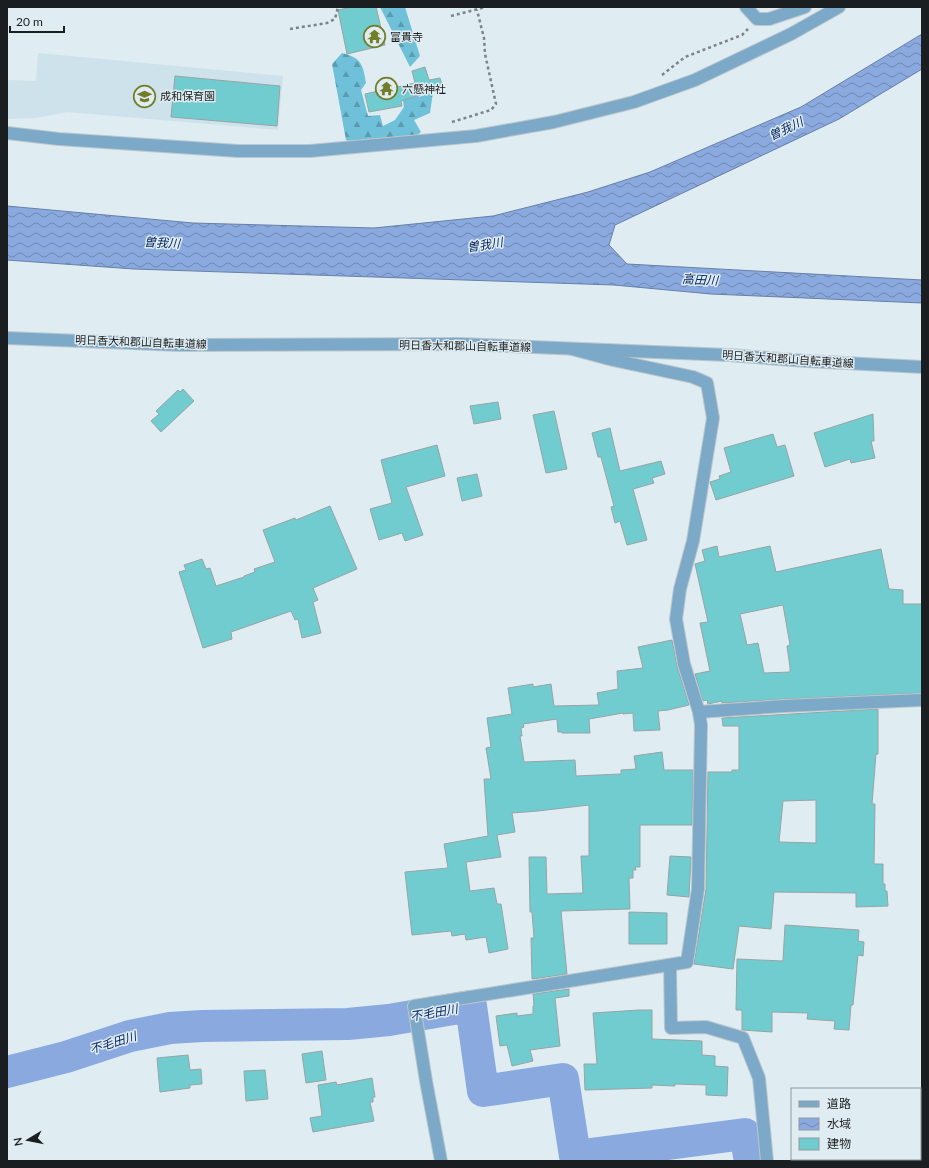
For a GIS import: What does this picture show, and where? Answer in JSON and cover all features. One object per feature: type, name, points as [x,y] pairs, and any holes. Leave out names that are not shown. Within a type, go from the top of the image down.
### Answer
[{"type":"street","points":[[746,7],[757,19],[769,19],[806,7],[834,10]]},
{"type":"street","points":[[7,133],[59,139],[238,151],[310,150],[476,136],[554,122],[634,102],[695,80],[791,34],[834,10]]},
{"type":"street","name":"明日香大和郡山自転車道線","points":[[7,338],[179,345],[461,344],[728,355],[922,367]]},
{"type":"street","points":[[441,1161],[414,1006],[688,962],[698,889],[701,725],[700,712],[684,664],[676,619],[680,589],[693,541],[713,418],[707,383],[694,377],[613,360],[572,349]]},
{"type":"street","points":[[700,712],[785,706],[922,700]]},
{"type":"street","points":[[670,965],[671,1028],[706,1027],[743,1038],[758,1078],[767,1161]]},
{"type":"path","points":[[290,29],[327,23],[335,19],[338,7]]},
{"type":"path","points":[[451,16],[486,7]]},
{"type":"path","points":[[446,124],[491,110],[496,104],[485,54],[484,38],[477,10]]},
{"type":"path","points":[[662,75],[685,57],[742,35],[757,19]]},
{"type":"shaded area","name":"成和保育園","points":[[38,53],[283,76],[278,130],[67,112],[36,118],[7,119],[7,80],[36,81]]},
{"type":"green space","points":[[380,7],[405,7],[420,56],[410,67]]},
{"type":"green space","points":[[342,53],[354,57],[360,63],[364,71],[366,83],[361,90],[368,116],[380,115],[383,126],[395,120],[404,107],[402,95],[415,86],[419,97],[433,92],[430,113],[414,120],[421,132],[416,136],[346,140],[332,64]]},
{"type":"water","points":[[922,34],[922,69],[839,119],[615,225],[609,245],[627,264],[922,280],[922,303],[711,294],[614,285],[134,269],[7,260],[7,206],[193,223],[374,228],[493,216],[588,192],[650,172],[801,107]]},
{"type":"building","points":[[352,7],[376,7],[385,45],[347,54],[338,10]]},
{"type":"building","points":[[425,67],[429,80],[440,78],[443,88],[401,101],[402,106],[369,112],[365,94],[415,83],[412,71]]},
{"type":"building","points":[[175,76],[280,86],[277,126],[171,117]]},
{"type":"building","points":[[183,389],[194,401],[161,432],[151,421],[159,414],[156,411],[178,390],[180,392]]},
{"type":"building","points":[[498,402],[501,419],[474,424],[470,406]]},
{"type":"building","points":[[554,411],[567,469],[546,473],[533,415]]},
{"type":"building","points":[[873,414],[874,441],[871,441],[875,458],[851,463],[850,459],[825,467],[814,433]]},
{"type":"building","points":[[610,428],[620,471],[661,461],[665,474],[652,478],[654,483],[633,489],[647,540],[627,545],[620,521],[615,523],[611,507],[614,506],[601,457],[598,457],[592,433]]},
{"type":"building","points":[[773,434],[777,447],[785,445],[794,476],[716,500],[710,482],[720,479],[719,476],[731,472],[724,448]]},
{"type":"building","points":[[437,445],[445,476],[406,487],[423,535],[405,541],[402,533],[379,540],[370,509],[392,503],[381,460]]},
{"type":"building","points":[[477,474],[482,496],[462,501],[457,478]]},
{"type":"building","points":[[330,506],[357,569],[313,588],[318,600],[313,602],[321,633],[302,638],[298,619],[295,620],[291,611],[231,632],[232,639],[203,648],[179,572],[186,570],[184,565],[202,559],[206,569],[210,568],[216,586],[244,577],[255,572],[254,569],[275,562],[263,530],[295,518],[296,520]]},
{"type":"building","points":[[717,546],[719,557],[770,546],[776,572],[881,549],[889,589],[903,590],[903,604],[922,604],[922,693],[722,703],[722,701],[708,704],[707,700],[703,701],[695,674],[710,671],[700,623],[708,622],[695,564],[705,561],[702,550]],"holes":[[[783,605],[790,645],[787,646],[790,672],[764,673],[758,643],[747,645],[740,614]]]},
{"type":"building","points":[[672,640],[677,666],[689,705],[658,711],[660,730],[634,731],[633,713],[623,713],[589,719],[590,733],[558,732],[557,719],[523,724],[524,727],[521,728],[522,736],[520,736],[524,762],[575,760],[576,776],[621,774],[621,770],[636,769],[634,756],[662,752],[664,770],[693,770],[692,825],[640,825],[640,867],[635,867],[636,870],[633,870],[633,878],[629,878],[630,909],[561,911],[567,974],[532,979],[531,938],[534,938],[532,912],[530,912],[529,857],[546,857],[547,894],[583,893],[581,856],[589,856],[589,805],[512,813],[515,832],[497,835],[501,857],[466,862],[470,891],[494,888],[497,904],[501,904],[508,949],[489,953],[486,937],[466,940],[465,934],[452,936],[451,931],[412,935],[405,872],[448,868],[444,844],[488,836],[484,779],[491,779],[486,748],[491,747],[487,718],[512,714],[508,688],[533,684],[533,687],[551,684],[554,706],[599,705],[597,693],[618,689],[617,671],[643,668],[638,647]]},
{"type":"building","points":[[878,709],[878,754],[876,754],[872,804],[875,804],[874,864],[883,864],[883,884],[885,884],[885,891],[887,891],[888,906],[856,907],[856,893],[774,892],[771,929],[739,926],[733,969],[694,964],[706,889],[708,772],[732,772],[732,770],[739,770],[739,726],[723,726],[722,718]],"holes":[[[816,800],[816,843],[779,842],[783,801]]]},
{"type":"building","points":[[670,856],[691,857],[689,897],[667,895]]},
{"type":"building","points":[[629,912],[667,913],[667,944],[629,944]]},
{"type":"building","points":[[785,925],[859,930],[858,941],[864,942],[863,956],[858,955],[849,1030],[834,1029],[835,1021],[807,1019],[808,1013],[772,1012],[772,1032],[742,1030],[742,1010],[736,1010],[737,959],[783,961]]},
{"type":"building","points":[[569,989],[569,996],[555,998],[560,1046],[530,1050],[533,1061],[512,1066],[507,1045],[500,1046],[496,1016],[517,1013],[517,1016],[533,1014],[533,994]]},
{"type":"building","points":[[652,1010],[652,1039],[702,1041],[702,1055],[715,1056],[715,1066],[728,1067],[727,1096],[706,1095],[706,1085],[675,1084],[675,1086],[652,1085],[652,1088],[585,1090],[584,1064],[597,1064],[593,1013]]},
{"type":"building","points":[[322,1051],[326,1080],[306,1083],[302,1054]]},
{"type":"building","points":[[188,1055],[190,1070],[201,1069],[202,1084],[190,1085],[190,1088],[160,1092],[157,1058]]},
{"type":"building","points":[[265,1070],[268,1099],[246,1101],[244,1071]]},
{"type":"building","points":[[372,1078],[375,1097],[373,1097],[373,1102],[370,1102],[374,1121],[313,1132],[310,1118],[322,1116],[318,1085],[336,1082],[337,1085]]},
{"type":"waterway","name":"不毛田川","points":[[7,1072],[66,1057],[130,1036],[170,1028],[202,1026],[348,1024],[389,1020],[471,1006],[483,1091],[563,1079],[575,1156],[745,1134],[750,1161]]},
{"type":"place","name":"富貴寺","points":[[374,37]]},
{"type":"place","name":"六懸神社","points":[[386,89]]},
{"type":"place","name":"成和保育園","points":[[144,96]]},
{"type":"water label","name":"曽我川","points":[[786,129]]},
{"type":"water label","name":"曽我川","points":[[162,243]]},
{"type":"water label","name":"曽我川","points":[[485,245]]},
{"type":"water label","name":"高田川","points":[[700,280]]}]
